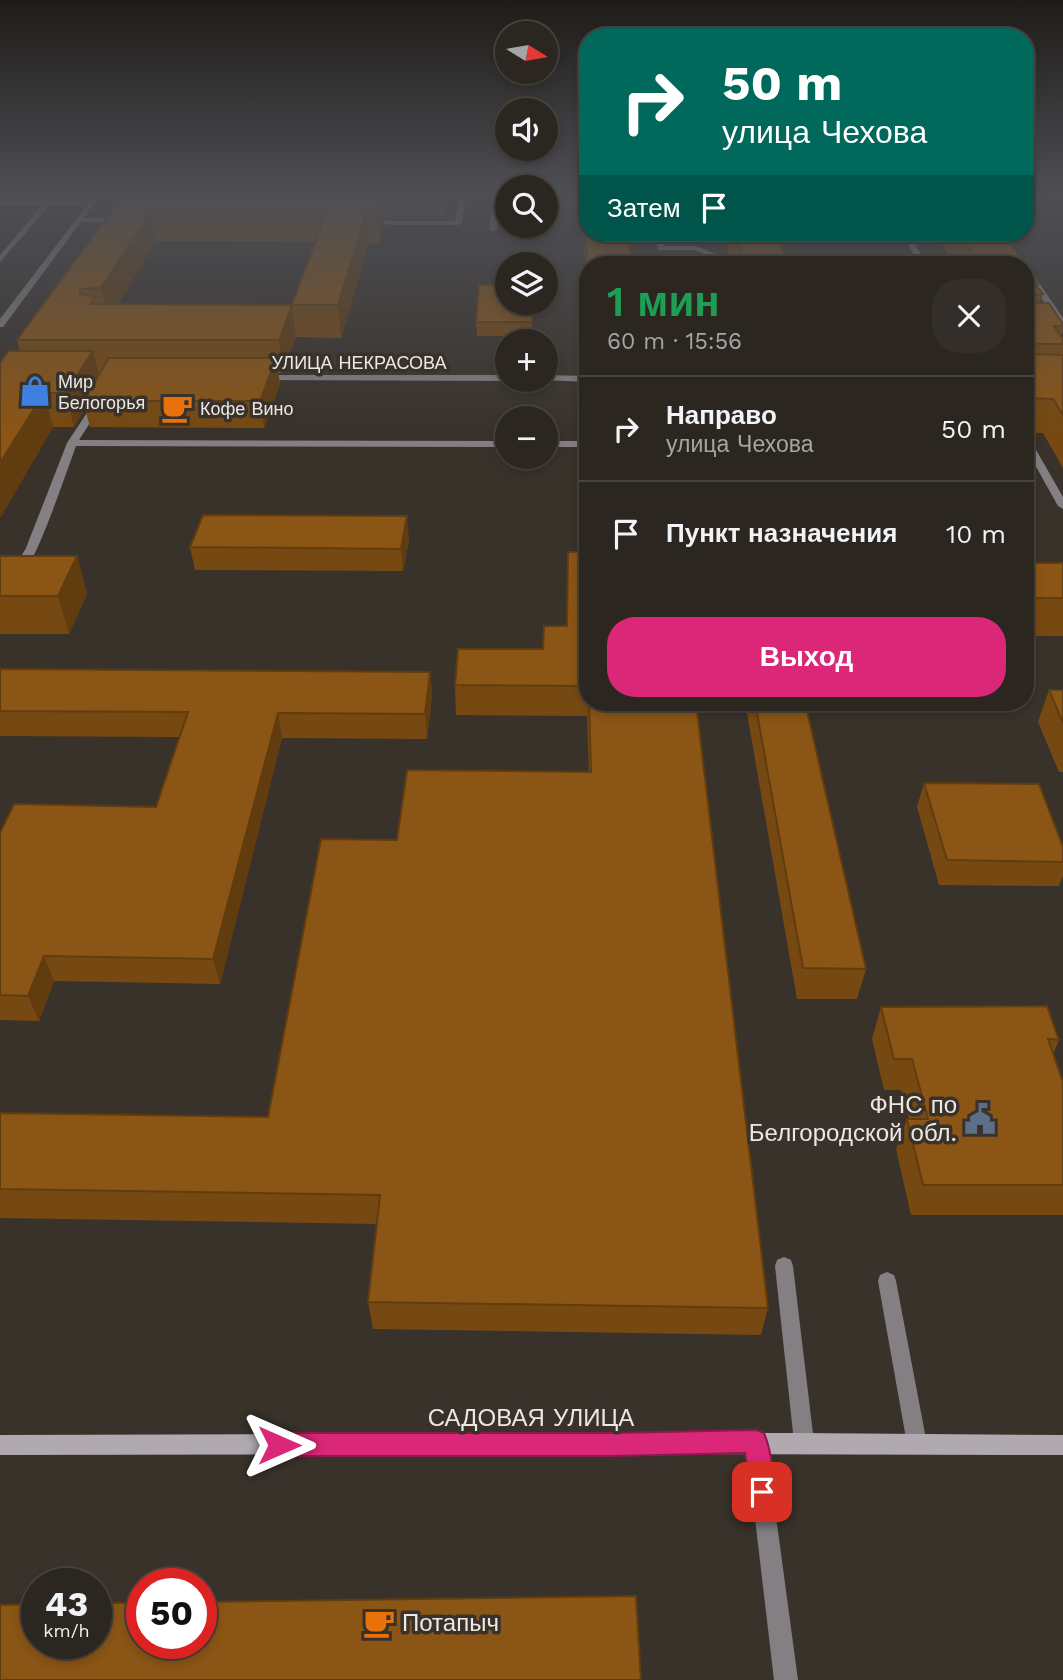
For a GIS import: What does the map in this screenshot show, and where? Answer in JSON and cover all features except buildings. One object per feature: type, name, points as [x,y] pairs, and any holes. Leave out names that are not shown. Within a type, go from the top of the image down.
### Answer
[{"type":"main road","name":"САДОВАЯ УЛИЦА","points":[[0,1445],[614,1445],[756,1441],[1063,1445]]},
{"type":"street","points":[[0,325],[39,273]]},
{"type":"street","points":[[1034,282],[1063,324]]},
{"type":"street","points":[[1051,331],[1063,331]]},
{"type":"street","name":"УЛИЦА НЕКРАСОВА","points":[[245,377],[495,378]]},
{"type":"street","points":[[558,378],[579,379]]},
{"type":"street","points":[[0,573],[17,573],[31,548],[72,443],[101,397]]},
{"type":"street","points":[[72,443],[495,444]]},
{"type":"street","points":[[558,444],[579,444]]},
{"type":"street","points":[[1034,457],[1063,506]]},
{"type":"street","points":[[784,1266],[804,1442]]},
{"type":"street","points":[[887,1281],[917,1444]]},
{"type":"street","points":[[756,1441],[786,1680]]},
{"type":"place","name":"Мир Белогорья","points":[[35,391]]},
{"type":"place","name":"Кофе Вино","points":[[177,408]]},
{"type":"place","name":"ФНС по Белгородской обл.","points":[[980,1119]]},
{"type":"place","name":"Потапыч","points":[[379,1623]]},
{"type":"route","points":[[279,1445],[614,1445],[756,1441],[762,1492]]}]
